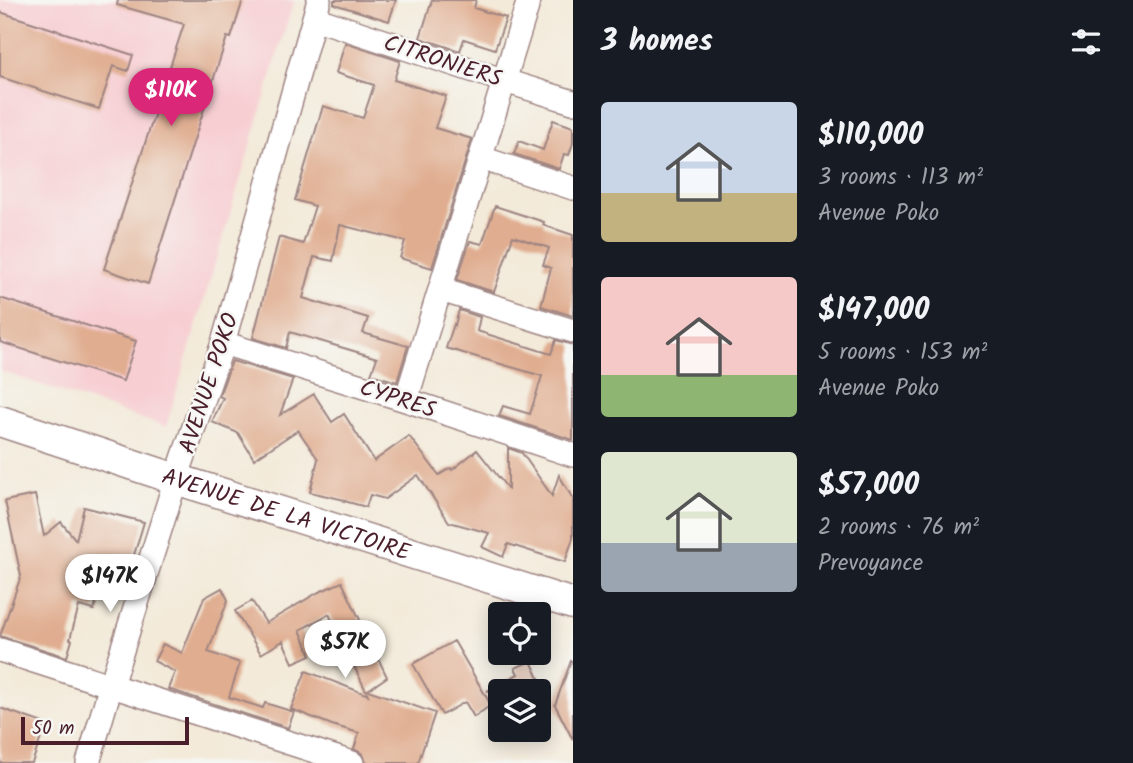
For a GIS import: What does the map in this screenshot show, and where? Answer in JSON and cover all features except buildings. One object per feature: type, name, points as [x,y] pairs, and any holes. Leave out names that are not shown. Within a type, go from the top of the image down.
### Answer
[{"type":"main road","name":"AVENUE DE LA VICTOIRE","points":[[0,421],[573,604]]},
{"type":"street","points":[[407,400],[528,0]]},
{"type":"street","name":"CITRONIERS","points":[[317,9],[505,81],[573,102]]},
{"type":"street","name":"AVENUE POKO","points":[[88,763],[176,479],[223,343],[317,9]]},
{"type":"street","points":[[481,158],[573,188]]},
{"type":"street","points":[[441,290],[573,331]]},
{"type":"street","name":"CYPRES","points":[[223,343],[573,454]]},
{"type":"street","points":[[0,650],[352,763]]},
{"type":"shaded area","points":[[0,0],[294,0],[166,427],[0,371]]}]
